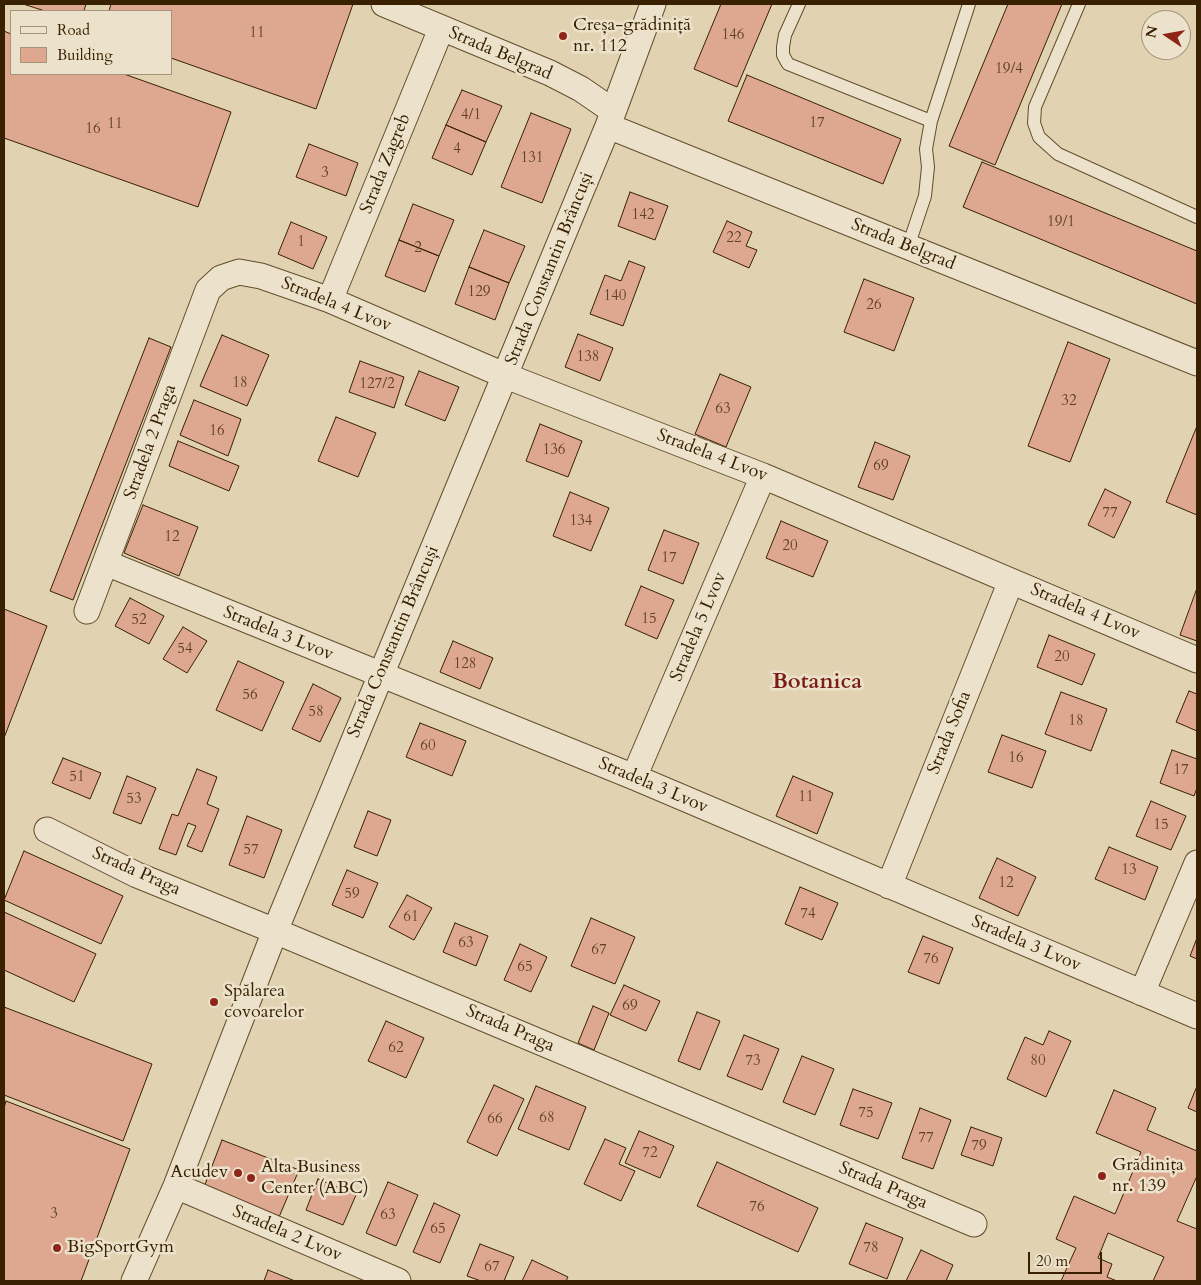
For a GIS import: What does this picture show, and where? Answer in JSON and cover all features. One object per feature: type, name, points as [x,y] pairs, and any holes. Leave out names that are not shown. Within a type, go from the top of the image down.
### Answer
[{"type":"street","name":"Strada Belgrad","points":[[384,4],[550,73],[581,89],[611,119],[908,247],[1197,363]]},
{"type":"street","name":"Strada Constantin Brâncuși","points":[[134,1281],[176,1186],[275,931],[379,676],[506,376],[611,119],[653,4]]},
{"type":"street","name":"Strada Zagreb","points":[[330,300],[441,29]]},
{"type":"street","name":"Stradela 4 Lvov","points":[[222,278],[239,272],[261,276],[330,300],[506,376],[763,476],[1197,660]]},
{"type":"street","name":"Stradela 2 Praga","points":[[87,611],[208,290],[222,278]]},
{"type":"street","name":"Stradela 5 Lvov","points":[[634,777],[763,476]]},
{"type":"street","name":"Stradela 3 Lvov","points":[[106,563],[379,676],[634,777],[1197,1016]]},
{"type":"street","name":"Strada Sofia","points":[[889,886],[1011,581]]},
{"type":"street","name":"Strada Praga","points":[[48,830],[136,875],[275,931],[974,1224]]},
{"type":"street","points":[[1142,993],[1196,870]]},
{"type":"street","name":"Stradela 2 Lvov","points":[[176,1186],[398,1281]]},
{"type":"lane","points":[[799,4],[785,35],[783,55],[788,64],[931,121]]},
{"type":"lane","points":[[908,247],[924,196],[928,167],[926,149],[931,121],[969,4]]},
{"type":"lane","points":[[1079,4],[1035,107],[1034,123],[1039,137],[1058,154],[1197,217]]},
{"type":"building","points":[[23,4],[86,4],[84,10],[42,10]]},
{"type":"building","points":[[111,4],[353,4],[316,109],[172,58],[172,10],[109,10]]},
{"type":"building","points":[[721,4],[772,4],[737,87],[694,69]]},
{"type":"building","points":[[1008,4],[1062,4],[995,165],[949,146]]},
{"type":"building","points":[[4,31],[10,34],[10,75],[127,75],[231,112],[198,207],[4,138]]},
{"type":"building","points":[[747,75],[901,139],[883,184],[728,121]]},
{"type":"building","points":[[462,90],[502,106],[486,142],[446,125]]},
{"type":"building","points":[[531,113],[571,129],[542,203],[501,187]]},
{"type":"building","points":[[446,125],[486,142],[472,175],[432,158]]},
{"type":"building","points":[[309,144],[358,163],[346,196],[296,177]]},
{"type":"building","points":[[982,162],[1197,251],[1197,304],[963,207]]},
{"type":"building","points":[[630,192],[668,206],[655,240],[618,226]]},
{"type":"building","points":[[413,204],[454,220],[439,256],[399,240]]},
{"type":"building","points":[[727,221],[752,232],[746,246],[757,250],[749,268],[713,252]]},
{"type":"building","points":[[291,222],[327,237],[313,269],[278,254]]},
{"type":"building","points":[[484,230],[525,246],[509,283],[469,267]]},
{"type":"building","points":[[399,240],[439,256],[425,292],[385,276]]},
{"type":"building","points":[[629,261],[645,267],[623,326],[590,314],[605,275],[621,281]]},
{"type":"building","points":[[469,267],[509,283],[495,320],[455,304]]},
{"type":"building","points":[[864,279],[914,298],[894,351],[844,332]]},
{"type":"building","points":[[578,334],[613,348],[600,381],[565,367]]},
{"type":"building","points":[[222,335],[269,355],[247,406],[200,386]]},
{"type":"building","points":[[149,338],[171,347],[73,600],[50,591]]},
{"type":"building","points":[[1068,342],[1110,359],[1070,462],[1028,446]]},
{"type":"building","points":[[360,361],[404,377],[394,408],[349,392]]},
{"type":"building","points":[[419,371],[459,387],[445,421],[405,405]]},
{"type":"building","points":[[720,374],[751,387],[726,447],[695,434]]},
{"type":"building","points":[[194,400],[241,419],[228,456],[180,435]]},
{"type":"building","points":[[336,417],[376,433],[358,477],[318,461]]},
{"type":"building","points":[[540,424],[582,441],[568,477],[526,461]]},
{"type":"building","points":[[1197,426],[1197,515],[1166,502]]},
{"type":"building","points":[[178,441],[239,466],[229,491],[169,466]]},
{"type":"building","points":[[875,442],[910,456],[893,500],[858,487]]},
{"type":"building","points":[[1105,489],[1131,502],[1114,538],[1088,525]]},
{"type":"building","points":[[570,492],[609,508],[591,551],[553,536]]},
{"type":"building","points":[[143,505],[198,527],[179,576],[124,553]]},
{"type":"building","points":[[781,521],[828,541],[813,577],[766,558]]},
{"type":"building","points":[[664,530],[699,543],[683,584],[648,570]]},
{"type":"building","points":[[641,586],[674,600],[657,639],[625,625]]},
{"type":"building","points":[[1197,588],[1197,641],[1180,635]]},
{"type":"building","points":[[130,598],[164,616],[149,644],[115,626]]},
{"type":"building","points":[[4,609],[47,626],[4,738]]},
{"type":"building","points":[[183,627],[207,641],[187,673],[163,659]]},
{"type":"building","points":[[1049,635],[1095,654],[1082,685],[1037,667]]},
{"type":"building","points":[[453,641],[493,658],[480,689],[440,672]]},
{"type":"building","points":[[238,661],[284,682],[262,731],[216,710]]},
{"type":"building","points":[[313,684],[341,698],[320,742],[292,729]]},
{"type":"building","points":[[1189,691],[1197,694],[1197,731],[1176,722]]},
{"type":"building","points":[[1061,692],[1107,709],[1091,751],[1045,734]]},
{"type":"building","points":[[420,723],[466,741],[452,776],[406,757]]},
{"type":"building","points":[[1002,735],[1046,751],[1032,788],[988,772]]},
{"type":"building","points":[[1172,750],[1197,759],[1197,788],[1194,796],[1160,783]]},
{"type":"building","points":[[63,758],[101,773],[90,799],[52,783]]},
{"type":"building","points":[[197,769],[217,777],[207,804],[219,809],[202,852],[187,846],[196,826],[188,823],[176,855],[159,849],[172,814],[178,816]]},
{"type":"building","points":[[127,776],[156,788],[141,824],[113,813]]},
{"type":"building","points":[[793,776],[833,793],[817,834],[776,816]]},
{"type":"building","points":[[1151,801],[1186,816],[1171,850],[1136,836]]},
{"type":"building","points":[[368,811],[391,820],[377,856],[354,847]]},
{"type":"building","points":[[247,816],[282,830],[264,878],[229,865]]},
{"type":"building","points":[[1109,847],[1158,867],[1145,900],[1095,879]]},
{"type":"building","points":[[24,851],[123,896],[101,944],[4,900]]},
{"type":"building","points":[[997,858],[1036,877],[1018,916],[979,898]]},
{"type":"building","points":[[347,870],[378,883],[363,918],[332,905]]},
{"type":"building","points":[[800,887],[838,903],[822,940],[785,924]]},
{"type":"building","points":[[407,895],[432,908],[414,940],[389,927]]},
{"type":"building","points":[[4,912],[96,954],[74,1002],[4,970]]},
{"type":"building","points":[[591,918],[635,937],[615,984],[571,966]]},
{"type":"building","points":[[455,923],[488,936],[476,966],[443,952]]},
{"type":"building","points":[[923,936],[953,948],[939,984],[908,972]]},
{"type":"building","points":[[1197,938],[1197,959],[1190,956]]},
{"type":"building","points":[[520,944],[547,957],[531,992],[504,980]]},
{"type":"building","points":[[624,985],[660,1001],[646,1031],[610,1015]]},
{"type":"building","points":[[593,1006],[609,1013],[594,1050],[578,1043]]},
{"type":"building","points":[[4,1007],[152,1064],[123,1141],[4,1095]]},
{"type":"building","points":[[697,1012],[720,1021],[700,1070],[678,1061]]},
{"type":"building","points":[[386,1021],[424,1038],[406,1078],[368,1061]]},
{"type":"building","points":[[1049,1031],[1071,1041],[1046,1097],[1007,1079],[1025,1037],[1043,1045]]},
{"type":"building","points":[[744,1035],[779,1049],[762,1090],[727,1076]]},
{"type":"building","points":[[802,1056],[834,1069],[815,1115],[783,1102]]},
{"type":"building","points":[[494,1085],[524,1099],[497,1156],[467,1142]]},
{"type":"building","points":[[536,1086],[586,1107],[569,1150],[518,1129]]},
{"type":"building","points":[[1197,1086],[1197,1112],[1188,1108]]},
{"type":"building","points":[[853,1089],[892,1103],[878,1139],[840,1125]]},
{"type":"building","points":[[1114,1090],[1156,1108],[1147,1130],[1197,1151],[1197,1176],[1177,1221],[1197,1229],[1197,1281],[1153,1281],[1164,1257],[1108,1233],[1098,1258],[1112,1264],[1107,1277],[1117,1281],[1061,1281],[1076,1248],[1056,1239],[1074,1196],[1115,1214],[1141,1152],[1096,1133]]},
{"type":"building","points":[[6,1101],[130,1149],[81,1281],[4,1281],[4,1108]]},
{"type":"building","points":[[920,1108],[951,1120],[933,1169],[902,1158]]},
{"type":"building","points":[[971,1127],[1002,1138],[993,1166],[961,1155]]},
{"type":"building","points":[[639,1131],[674,1146],[660,1178],[625,1163]]},
{"type":"building","points":[[605,1139],[626,1148],[619,1164],[635,1171],[621,1201],[584,1184]]},
{"type":"building","name":"Alta Business Center (ABC)","points":[[222,1140],[299,1170],[279,1217],[204,1187]]},
{"type":"building","points":[[717,1162],[818,1208],[798,1252],[697,1206]]},
{"type":"building","points":[[318,1179],[356,1195],[343,1225],[306,1210]]},
{"type":"building","points":[[388,1182],[418,1195],[396,1246],[366,1233]]},
{"type":"building","points":[[434,1203],[460,1215],[440,1263],[413,1252]]},
{"type":"building","points":[[866,1223],[903,1238],[887,1279],[849,1264]]},
{"type":"building","points":[[480,1244],[514,1257],[504,1281],[481,1281],[467,1276]]},
{"type":"building","points":[[921,1250],[953,1265],[946,1281],[906,1281]]},
{"type":"building","points":[[532,1260],[568,1277],[566,1281],[522,1281]]},
{"type":"building","points":[[268,1270],[295,1281],[264,1281]]},
{"type":"place","name":"Creșa-grădiniță nr. 112","points":[[563,36]]},
{"type":"place","name":"Spălarea covoarelor","points":[[214,1002]]},
{"type":"place","name":"Acudev","points":[[238,1173]]},
{"type":"place","name":"Grădinița nr. 139","points":[[1102,1176]]},
{"type":"place","name":"Alta Business Center (ABC)","points":[[251,1178]]},
{"type":"place","name":"BigSportGym","points":[[57,1248]]},
{"type":"district","name":"Botanica","points":[[817,683]]}]
